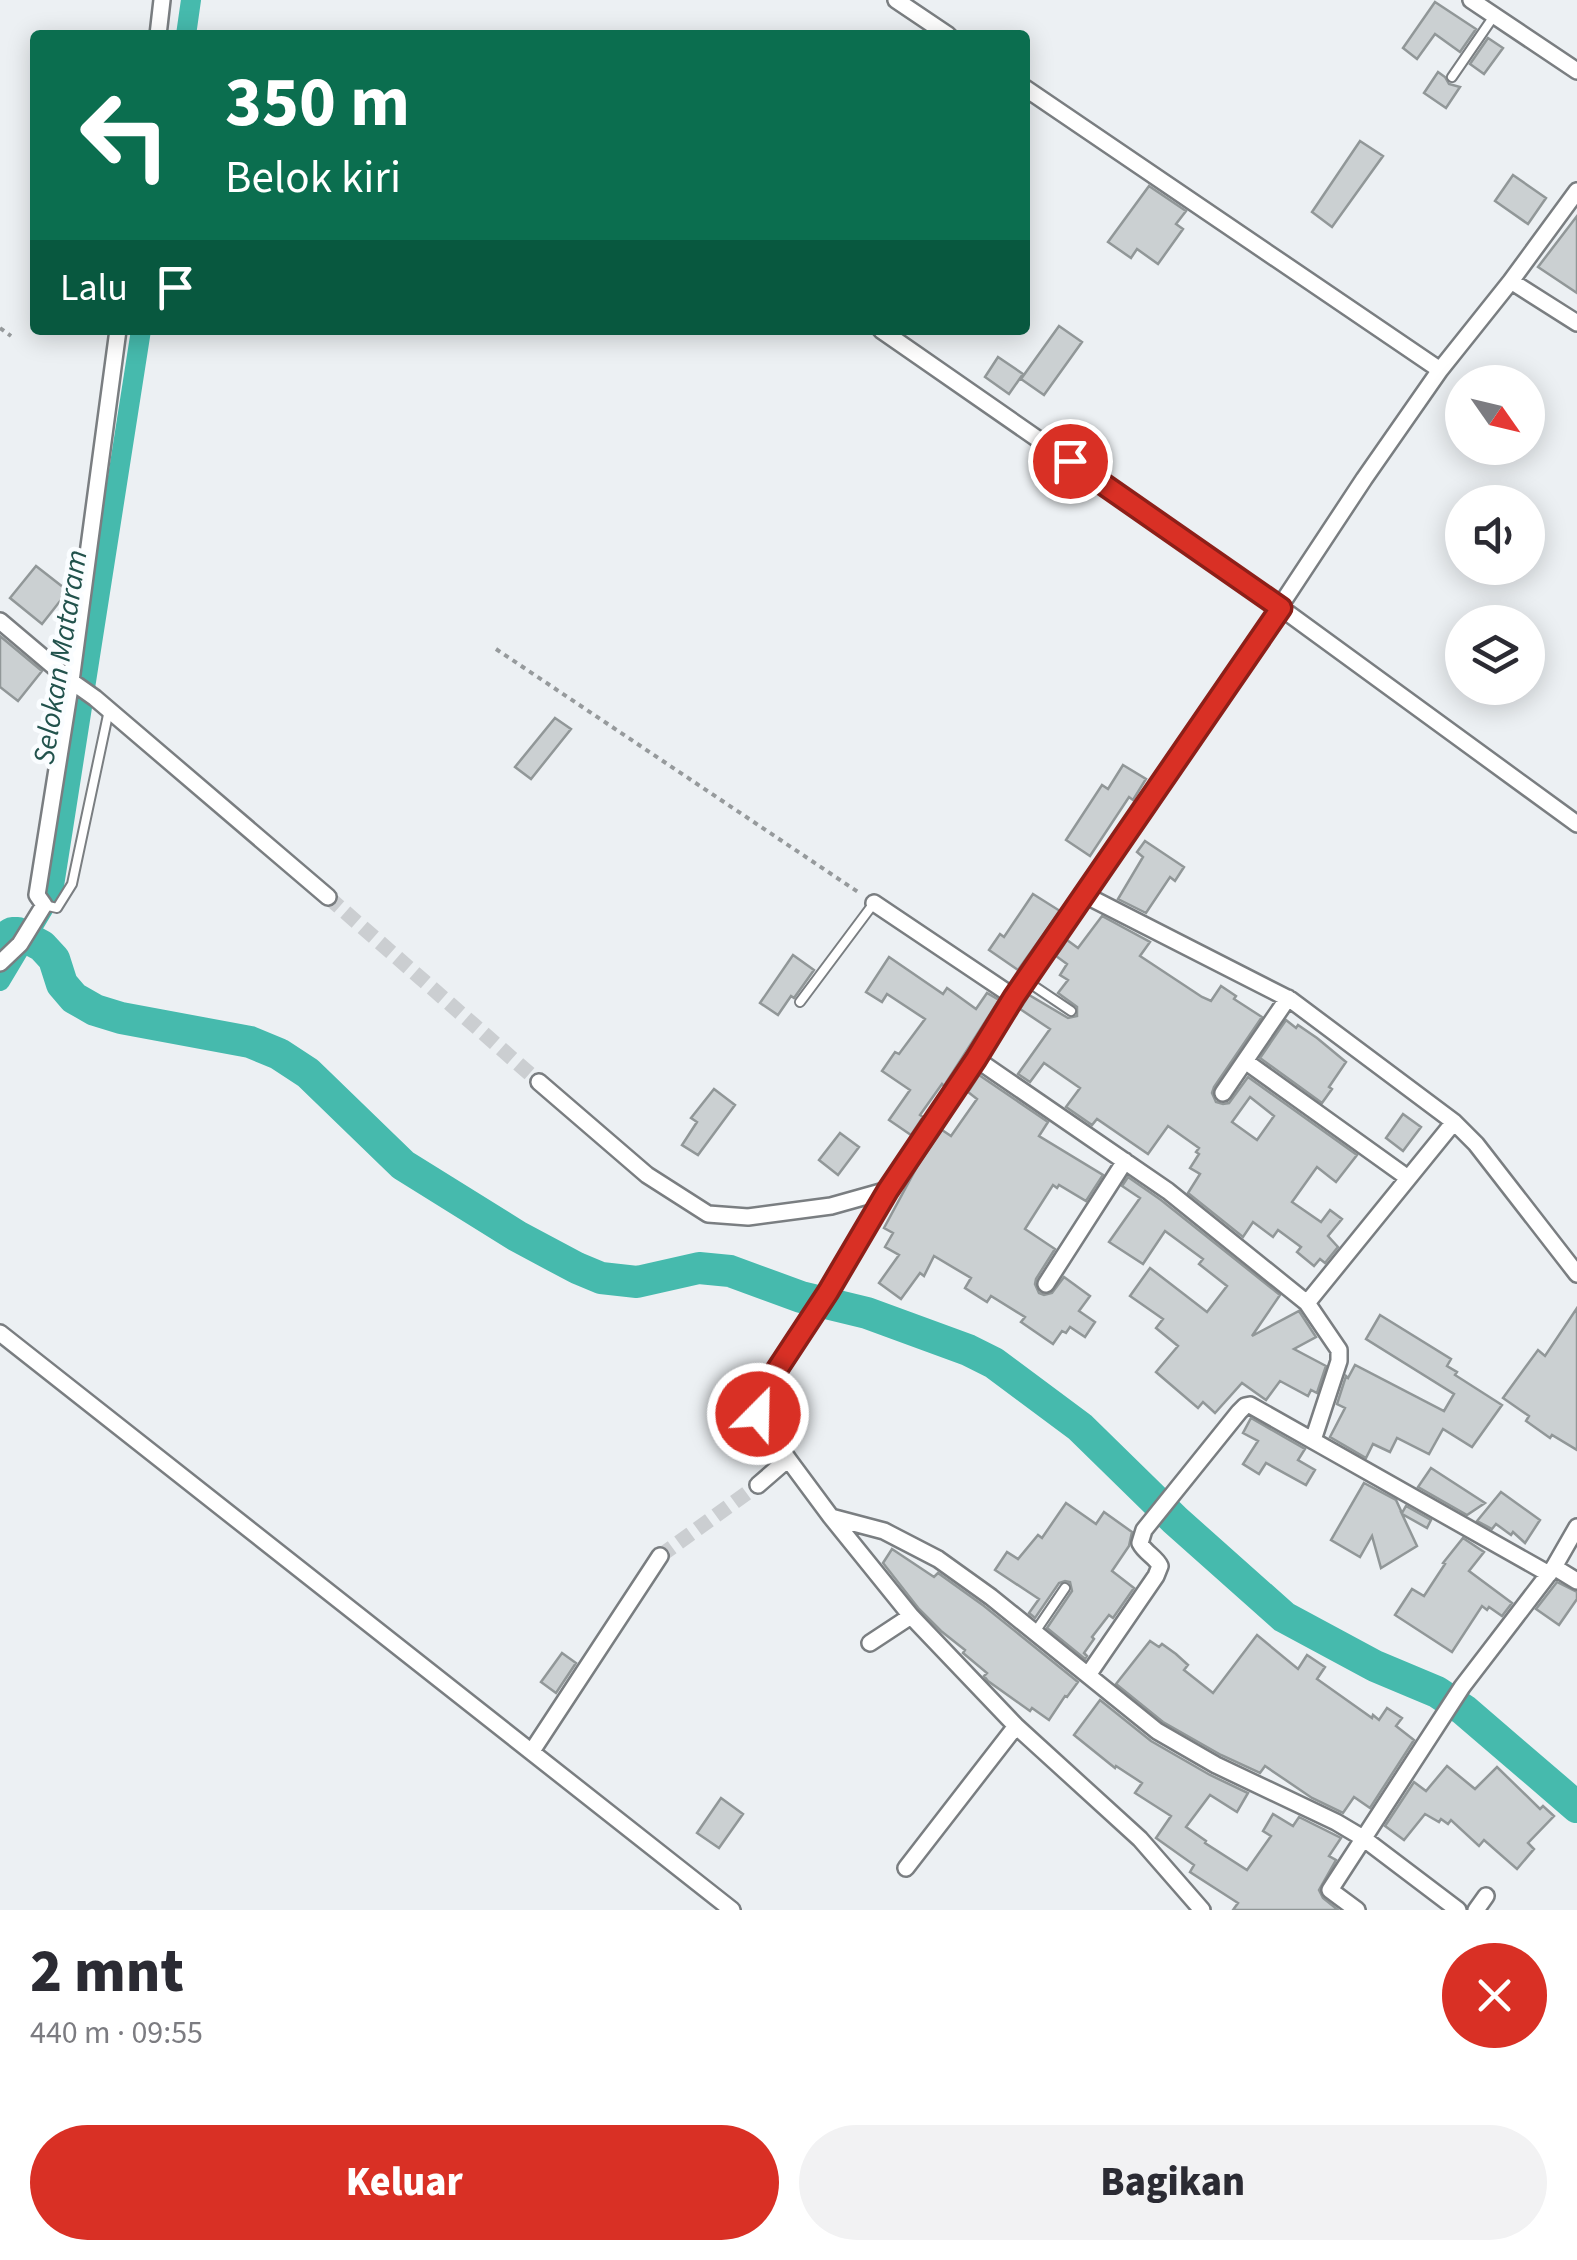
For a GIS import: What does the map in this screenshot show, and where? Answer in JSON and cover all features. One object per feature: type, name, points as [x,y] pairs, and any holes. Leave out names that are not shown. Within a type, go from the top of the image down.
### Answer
[{"type":"street","points":[[159,30],[162,0]]},
{"type":"street","points":[[896,0],[941,30]]},
{"type":"street","points":[[1471,0],[1577,71]]},
{"type":"street","points":[[1030,91],[1440,370]]},
{"type":"street","points":[[1202,1910],[1140,1840],[1016,1726],[911,1616],[788,1459],[758,1414],[759,1397],[1014,997],[1281,608],[1364,479],[1440,370],[1577,191]]},
{"type":"street","points":[[1511,281],[1577,323]]},
{"type":"street","points":[[5,957],[20,944],[46,903],[117,335]]},
{"type":"street","points":[[889,335],[1281,608],[1577,824]]},
{"type":"street","points":[[0,621],[328,898]]},
{"type":"street","points":[[1085,895],[1288,998],[1454,1122],[1476,1144],[1577,1274]]},
{"type":"street","points":[[874,902],[1014,997]]},
{"type":"street","points":[[1224,1093],[1288,998]]},
{"type":"street","points":[[976,1059],[1168,1192],[1307,1303],[1338,1350],[1340,1361],[1312,1440]]},
{"type":"street","points":[[1246,1061],[1408,1178]]},
{"type":"street","points":[[540,1082],[647,1175],[708,1214],[748,1218],[831,1206],[888,1190]]},
{"type":"street","points":[[1307,1303],[1454,1122]]},
{"type":"street","points":[[1046,1284],[1125,1161]]},
{"type":"street","points":[[0,1333],[732,1910]]},
{"type":"street","points":[[1088,1675],[1160,1566],[1140,1543],[1144,1530],[1245,1406],[1256,1406],[1312,1440],[1577,1581]]},
{"type":"street","points":[[758,1485],[788,1459]]},
{"type":"street","points":[[831,1517],[884,1531],[938,1560],[992,1597],[1157,1731],[1216,1765],[1364,1838],[1458,1910]]},
{"type":"street","points":[[1357,1910],[1330,1890],[1462,1687],[1551,1570],[1577,1528]]},
{"type":"street","points":[[532,1751],[660,1556]]},
{"type":"street","points":[[870,1643],[911,1616]]},
{"type":"street","points":[[906,1868],[1016,1726]]},
{"type":"lane","points":[[1452,77],[1494,16]]},
{"type":"lane","points":[[46,903],[72,884],[109,710]]},
{"type":"lane","points":[[800,1002],[874,902]]},
{"type":"lane","points":[[1026,980],[1071,1011]]},
{"type":"lane","points":[[1035,1632],[1064,1588]]},
{"type":"path","points":[[0,328],[11,336]]},
{"type":"path","points":[[496,649],[874,902]]},
{"type":"building","points":[[1435,2],[1476,29],[1460,52],[1435,34],[1417,59],[1403,48]]},
{"type":"building","points":[[1488,38],[1503,48],[1484,74],[1470,64]]},
{"type":"building","points":[[1438,72],[1449,84],[1460,87],[1446,108],[1424,93]]},
{"type":"building","points":[[1360,141],[1383,156],[1332,227],[1312,212]]},
{"type":"building","points":[[1513,175],[1546,198],[1528,224],[1495,201]]},
{"type":"building","points":[[1149,186],[1186,211],[1176,224],[1183,229],[1158,264],[1137,249],[1131,258],[1108,242]]},
{"type":"building","points":[[1577,216],[1577,293],[1538,267]]},
{"type":"building","points":[[1059,326],[1082,342],[1044,395],[1021,379]]},
{"type":"building","points":[[998,357],[1023,374],[1009,394],[985,377]]},
{"type":"building","points":[[36,566],[68,591],[42,624],[10,598]]},
{"type":"building","points":[[0,636],[42,671],[18,701],[0,687]]},
{"type":"building","points":[[555,718],[571,729],[531,779],[515,767]]},
{"type":"building","points":[[1123,765],[1146,779],[1133,800],[1129,797],[1090,856],[1066,840],[1102,785],[1108,789]]},
{"type":"building","points":[[1145,841],[1184,867],[1175,881],[1170,877],[1146,913],[1118,899],[1143,857],[1137,852]]},
{"type":"building","points":[[1033,894],[1060,911],[1018,970],[989,950],[1000,934],[1004,937]]},
{"type":"building","points":[[1102,916],[1150,942],[1140,956],[1202,997],[1211,1001],[1221,986],[1262,1017],[1212,1093],[1216,1102],[1229,1103],[1248,1077],[1357,1155],[1336,1182],[1317,1167],[1292,1202],[1321,1222],[1330,1210],[1342,1219],[1328,1236],[1338,1247],[1325,1263],[1320,1259],[1314,1266],[1297,1252],[1301,1247],[1278,1230],[1273,1237],[1253,1222],[1243,1237],[1188,1193],[1200,1174],[1190,1168],[1199,1148],[1168,1126],[1148,1154],[1097,1119],[1092,1125],[1066,1107],[1080,1088],[1044,1063],[1030,1082],[1018,1074],[1050,1029],[1020,1009],[1029,995],[1068,1018],[1077,1016],[1077,1007],[1058,993],[1068,980],[1060,975],[1067,964],[1056,956],[1067,940],[1078,948]],"holes":[[[1250,1097],[1274,1116],[1257,1140],[1232,1122]]]},
{"type":"building","points":[[793,955],[814,970],[778,1015],[760,1003]]},
{"type":"building","points":[[889,957],[943,994],[947,988],[976,1009],[987,993],[999,1000],[944,1086],[920,1115],[923,1117],[911,1135],[889,1120],[910,1090],[882,1071],[925,1019],[887,994],[882,1002],[866,992]]},
{"type":"building","points":[[1286,1020],[1317,1038],[1346,1062],[1322,1103],[1260,1058]]},
{"type":"building","points":[[979,1075],[1048,1122],[1039,1136],[1103,1175],[1086,1201],[1053,1185],[1025,1229],[1055,1249],[1036,1279],[1039,1293],[1052,1293],[1064,1277],[1090,1296],[1079,1311],[1095,1322],[1085,1337],[1070,1327],[1053,1344],[1021,1322],[1025,1317],[991,1296],[987,1302],[965,1288],[971,1278],[934,1256],[924,1276],[920,1273],[901,1299],[879,1283],[899,1255],[885,1247],[893,1233],[884,1228],[942,1130],[951,1136],[977,1099],[968,1092]]},
{"type":"building","points":[[714,1089],[735,1105],[698,1155],[682,1145],[697,1122],[691,1118]]},
{"type":"building","points":[[1403,1114],[1421,1127],[1403,1151],[1386,1138]]},
{"type":"building","points":[[840,1133],[859,1147],[838,1175],[819,1160]]},
{"type":"building","points":[[1128,1177],[1280,1295],[1252,1336],[1299,1311],[1316,1337],[1294,1349],[1326,1366],[1317,1393],[1311,1390],[1308,1396],[1280,1381],[1266,1400],[1242,1383],[1215,1413],[1203,1402],[1198,1408],[1156,1372],[1178,1346],[1156,1328],[1163,1319],[1130,1296],[1150,1268],[1207,1312],[1227,1286],[1199,1264],[1203,1259],[1165,1231],[1143,1264],[1109,1242],[1140,1198],[1122,1186]]},
{"type":"building","points":[[1577,1308],[1577,1450],[1552,1435],[1550,1438],[1526,1421],[1529,1416],[1503,1398],[1538,1350],[1545,1356]]},
{"type":"building","points":[[1380,1315],[1451,1359],[1447,1366],[1457,1372],[1455,1375],[1502,1405],[1472,1447],[1443,1429],[1429,1454],[1397,1438],[1390,1452],[1373,1444],[1366,1458],[1330,1437],[1345,1408],[1337,1404],[1346,1376],[1355,1365],[1444,1411],[1454,1394],[1366,1339]]},
{"type":"building","points":[[1251,1418],[1305,1449],[1298,1460],[1315,1470],[1306,1485],[1266,1463],[1259,1474],[1243,1464],[1258,1441],[1243,1433]]},
{"type":"building","points":[[1431,1468],[1485,1503],[1467,1515],[1418,1487]]},
{"type":"building","points":[[1364,1483],[1396,1500],[1402,1513],[1406,1506],[1431,1520],[1427,1528],[1402,1514],[1417,1546],[1381,1568],[1372,1536],[1360,1557],[1331,1540]]},
{"type":"building","points":[[1501,1492],[1540,1520],[1525,1543],[1496,1524],[1492,1529],[1477,1521]]},
{"type":"building","points":[[1066,1503],[1096,1524],[1104,1512],[1132,1532],[1129,1546],[1112,1571],[1134,1588],[1113,1618],[1109,1615],[1092,1637],[1085,1659],[1047,1628],[1072,1591],[1070,1582],[1059,1583],[1035,1618],[1029,1613],[1039,1599],[995,1570],[1007,1552],[1018,1559],[1038,1535],[1042,1538]]},
{"type":"building","points":[[1463,1538],[1484,1552],[1469,1571],[1512,1603],[1502,1616],[1482,1606],[1452,1652],[1395,1615],[1412,1589],[1424,1596]]},
{"type":"building","points":[[892,1549],[934,1577],[938,1573],[1078,1682],[1049,1720],[988,1681],[984,1676],[987,1673],[963,1653],[965,1650],[919,1609],[883,1563]]},
{"type":"building","points":[[1557,1582],[1577,1592],[1577,1599],[1559,1625],[1536,1609]]},
{"type":"building","points":[[1257,1635],[1298,1669],[1307,1655],[1325,1667],[1317,1679],[1372,1718],[1373,1715],[1379,1720],[1387,1708],[1402,1718],[1396,1726],[1414,1740],[1370,1808],[1354,1797],[1343,1813],[1312,1798],[1265,1766],[1260,1773],[1221,1755],[1163,1722],[1116,1684],[1150,1641],[1176,1654],[1188,1665],[1184,1670],[1213,1693]]},
{"type":"building","points":[[562,1653],[576,1663],[556,1693],[541,1682]]},
{"type":"building","points":[[1100,1700],[1151,1741],[1248,1793],[1237,1812],[1210,1795],[1186,1827],[1247,1870],[1271,1836],[1263,1831],[1273,1814],[1293,1826],[1299,1817],[1341,1838],[1329,1856],[1336,1860],[1319,1890],[1338,1910],[1233,1910],[1238,1903],[1190,1872],[1194,1865],[1156,1838],[1171,1816],[1135,1793],[1142,1783],[1115,1768],[1074,1735]]},
{"type":"building","points":[[1447,1766],[1475,1789],[1497,1767],[1540,1809],[1543,1806],[1554,1816],[1528,1843],[1534,1849],[1517,1869],[1484,1840],[1479,1846],[1451,1820],[1448,1824],[1441,1819],[1439,1822],[1425,1814],[1404,1840],[1385,1826],[1414,1782],[1426,1791]]},
{"type":"building","points":[[721,1798],[743,1814],[719,1848],[697,1833]]},
{"type":"waterway","name":"Selokan Mataram","points":[[187,30],[191,0]]},
{"type":"waterway","name":"Selokan Mataram","points":[[0,981],[54,886],[140,335]]},
{"type":"waterway","points":[[0,941],[18,933],[42,946],[54,959],[62,984],[74,998],[95,1010],[250,1042],[279,1054],[308,1073],[403,1165],[517,1236],[577,1268],[601,1278],[637,1282],[699,1268],[730,1271],[801,1297],[867,1313],[994,1363],[1080,1427],[1175,1520],[1284,1617],[1375,1666],[1437,1692],[1464,1710],[1577,1807]]},
{"type":"tunnel","points":[[328,897],[539,1082]]},
{"type":"tunnel","points":[[660,1556],[758,1485]]},
{"type":"route","points":[[758,1414],[759,1397],[828,1292],[888,1190],[1014,997],[1281,608],[1070,461]]}]
